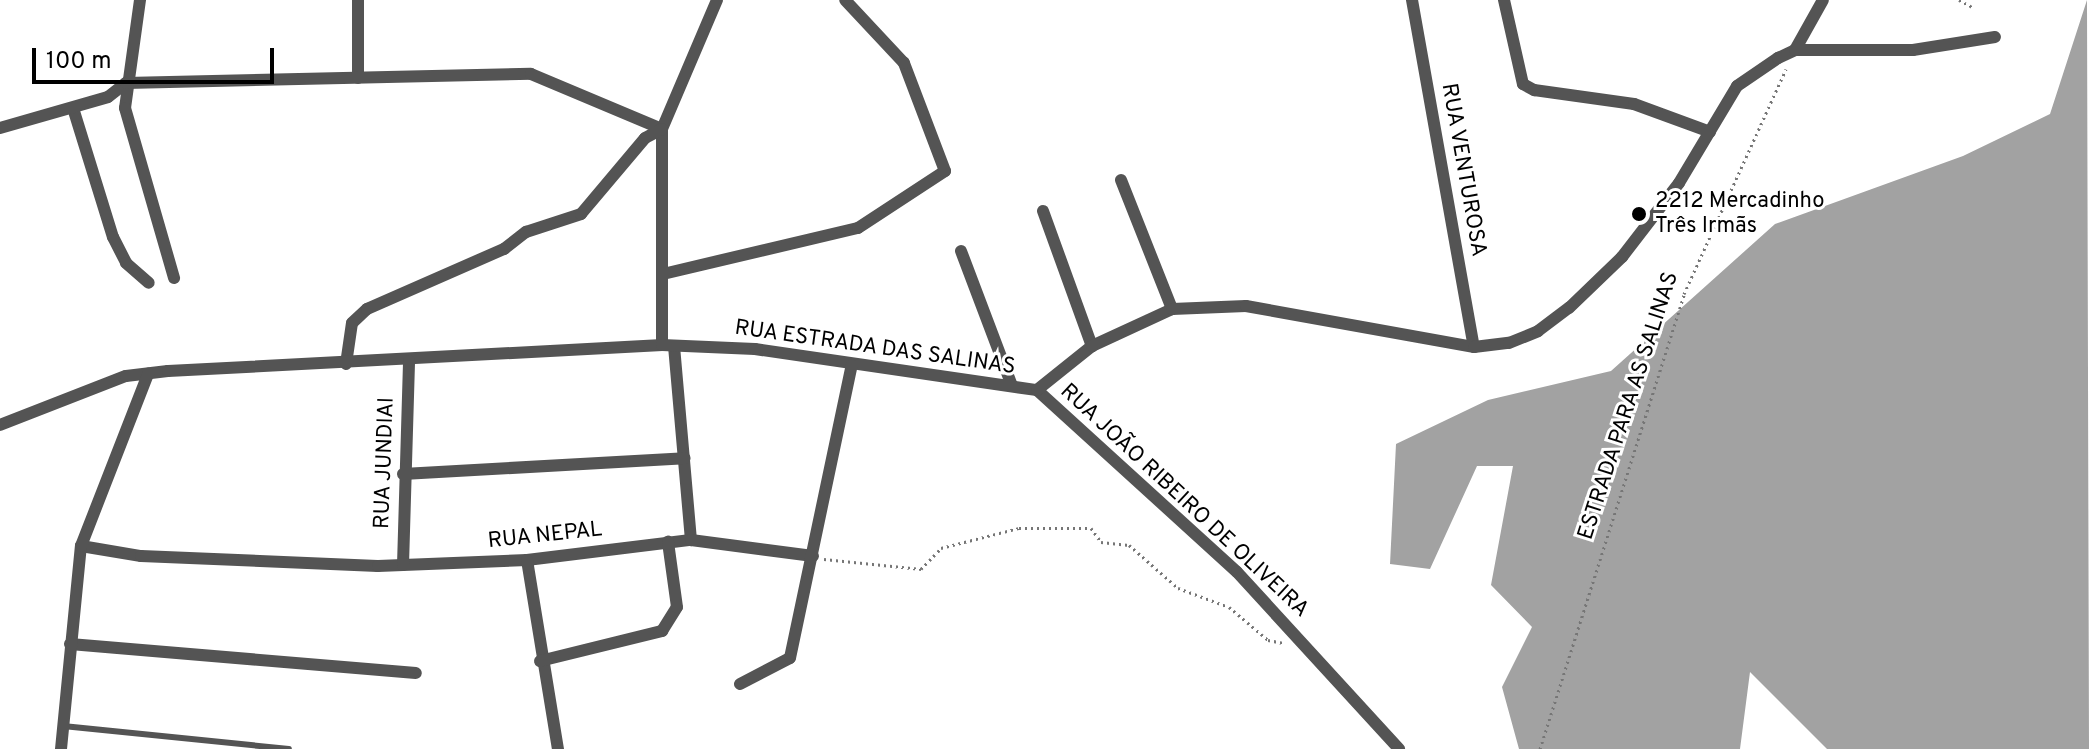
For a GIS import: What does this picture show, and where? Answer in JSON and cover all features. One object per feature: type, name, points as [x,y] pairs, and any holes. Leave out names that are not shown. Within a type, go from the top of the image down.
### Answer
[{"type":"street","points":[[140,0],[126,83],[131,133],[163,226],[174,278]]},
{"type":"street","points":[[358,0],[358,78]]},
{"type":"street","points":[[691,540],[685,458],[668,346],[663,274],[662,129],[717,0]]},
{"type":"street","points":[[663,274],[858,228],[945,171],[904,63],[845,0]]},
{"type":"street","name":"RUA VENTUROSA","points":[[1412,0],[1474,347]]},
{"type":"street","points":[[1504,0],[1523,84],[1534,90],[1634,104],[1710,132]]},
{"type":"street","points":[[1795,50],[1823,0]]},
{"type":"street","points":[[1795,50],[1913,50],[1995,37]]},
{"type":"street","name":"RUA ESTRADA DAS SALINAS","points":[[0,425],[78,392],[148,374],[668,346],[755,349],[1037,390],[1092,346],[1172,309],[1246,306],[1474,347],[1524,337],[1569,308],[1648,228],[1737,86],[1795,50]]},
{"type":"street","points":[[0,128],[108,97],[126,83],[531,74],[662,129]]},
{"type":"street","points":[[73,108],[113,237],[126,263],[149,283]]},
{"type":"street","points":[[346,364],[352,323],[367,309],[504,249],[526,232],[581,214],[636,147],[662,129]]},
{"type":"street","points":[[1121,180],[1172,309]]},
{"type":"street","points":[[1043,211],[1092,346]]},
{"type":"street","points":[[961,251],[1012,386]]},
{"type":"street","name":"RUA JUNDIAI","points":[[403,565],[403,474],[409,361]]},
{"type":"street","points":[[740,684],[790,658],[852,365]]},
{"type":"street","points":[[61,749],[81,546],[148,374]]},
{"type":"street","name":"RUA JOÃO RIBEIRO DE OLIVEIRA","points":[[1037,390],[1237,572],[1310,648],[1399,749]]},
{"type":"street","points":[[403,474],[685,458]]},
{"type":"street","name":"RUA NEPAL","points":[[81,546],[141,556],[403,565],[527,560],[691,540],[813,556]]},
{"type":"street","points":[[540,661],[662,631],[677,607],[668,542]]},
{"type":"street","points":[[527,560],[540,661],[558,749]]},
{"type":"street","points":[[70,644],[416,673]]},
{"type":"lane","points":[[63,726],[289,749]]},
{"type":"path","points":[[1959,0],[1972,7]]},
{"type":"path","name":"ESTRADA PARA AS SALINAS","points":[[1540,749],[1684,294],[1795,50]]},
{"type":"path","points":[[813,556],[851,566],[921,569],[941,548],[1019,528],[1091,528],[1101,542],[1129,545],[1178,588],[1229,607],[1268,640],[1310,648]]},
{"type":"shaded area","points":[[2087,0],[2089,749],[1827,749],[1750,672],[1740,749],[1519,749],[1502,687],[1532,627],[1491,585],[1513,466],[1477,466],[1430,569],[1390,564],[1396,444],[1488,400],[1611,371],[1775,224],[1963,156],[2050,114]]},
{"type":"place","name":"2212 Mercadinho Três Irmãs","points":[[1639,214]]}]
